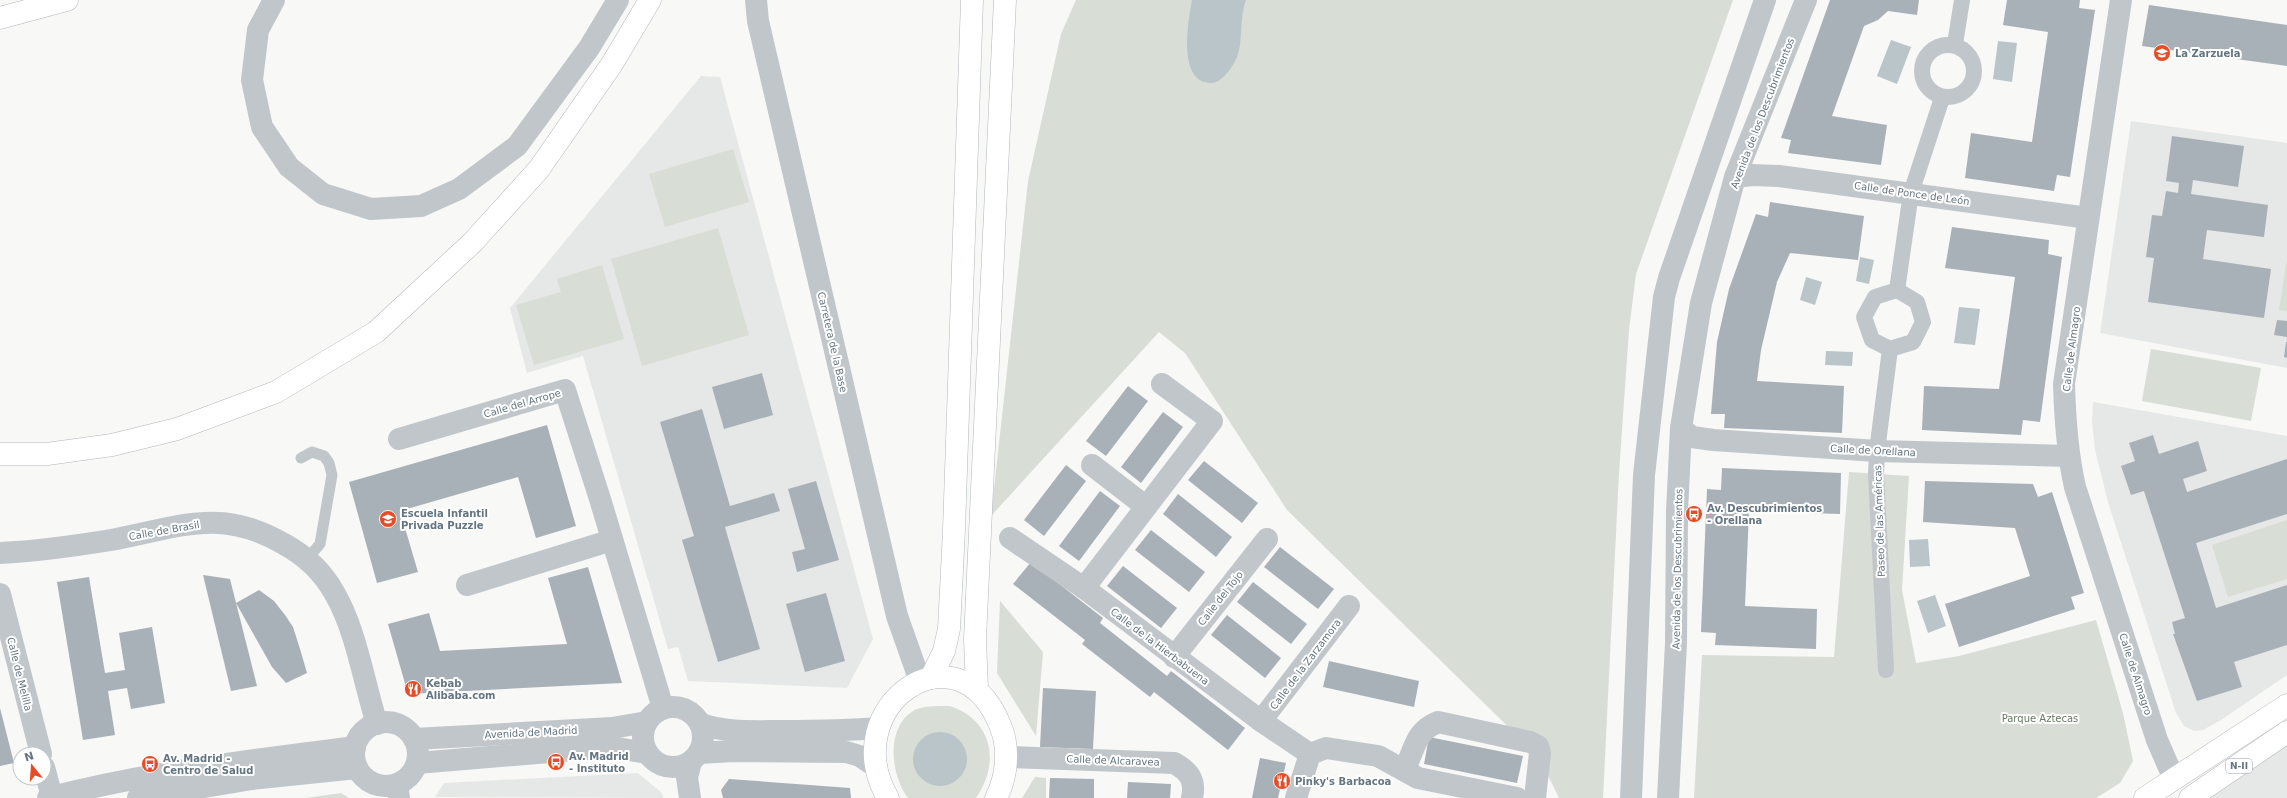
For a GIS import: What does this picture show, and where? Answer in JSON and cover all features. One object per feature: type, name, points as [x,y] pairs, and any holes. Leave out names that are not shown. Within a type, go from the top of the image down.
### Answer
[{"type":"main road","points":[[0,18],[67,0]]},
{"type":"main road","points":[[0,454],[47,454],[112,445],[177,429],[276,392],[376,332],[473,242],[539,169],[612,64],[650,0]]},
{"type":"main road","points":[[888,798],[882,788],[875,766],[874,747],[877,728],[886,709],[902,692],[925,679],[944,652],[949,629],[955,523],[972,0]]},
{"type":"main road","points":[[977,688],[975,639],[1005,0]]},
{"type":"main road","points":[[925,679],[956,677],[977,688],[994,711],[1004,733],[1006,757],[1002,786],[996,798]]},
{"type":"main road","name":"N-II","points":[[2145,798],[2287,705]]},
{"type":"main road","name":"N-II","points":[[2190,798],[2287,732]]},
{"type":"street","points":[[274,0],[258,30],[252,80],[262,127],[289,167],[322,194],[371,209],[421,206],[459,189],[517,146],[589,48],[618,0]]},
{"type":"street","name":"Carretera de la Base","points":[[756,0],[758,21],[897,616],[925,679]]},
{"type":"street","points":[[1631,798],[1644,475],[1664,297],[1669,278],[1765,0]]},
{"type":"street","name":"Avenida de los Descubrimientos","points":[[1668,798],[1676,643],[1677,512],[1681,428],[1701,303],[1735,177],[1806,0]]},
{"type":"street","points":[[1955,44],[1962,0]]},
{"type":"street","name":"Calle de Almagro","points":[[2121,0],[2064,384],[2068,456],[2075,487],[2157,740],[2174,779]]},
{"type":"street","points":[[1955,44],[1972,57],[1975,78],[1963,95],[1942,98],[1925,87],[1921,65],[1933,48],[1955,44]]},
{"type":"street","points":[[1897,290],[1911,192],[1942,98]]},
{"type":"street","name":"Calle de Ponce de León","points":[[1735,177],[1752,175],[1779,176],[1911,192],[2088,218]]},
{"type":"street","points":[[1897,290],[1917,302],[1923,322],[1913,342],[1890,349],[1872,340],[1864,317],[1875,297],[1897,290]]},
{"type":"street","name":"Paseo de las Américas","points":[[1886,670],[1876,481],[1877,451],[1890,349]]},
{"type":"street","points":[[1084,588],[1145,506],[1212,421],[1162,384]]},
{"type":"street","name":"Calle del Arrope","points":[[399,439],[565,390],[663,708]]},
{"type":"street","name":"Calle de Orellana","points":[[1681,428],[1692,437],[1713,440],[1877,451],[2068,456]]},
{"type":"street","points":[[1092,465],[1145,506]]},
{"type":"street","name":"Calle de Brasil","points":[[0,553],[39,551],[112,540],[183,525],[212,522],[234,523],[268,535],[308,558],[335,594],[346,617],[377,724]]},
{"type":"street","name":"Calle de la Hierbabuena","points":[[1010,538],[1084,588],[1261,721],[1310,754]]},
{"type":"street","name":"Calle del Tojo","points":[[1174,657],[1267,539]]},
{"type":"street","points":[[467,585],[612,540]]},
{"type":"street","name":"Calle de Melilla","points":[[0,594],[39,746]]},
{"type":"street","name":"Calle de la Zarzamora","points":[[1261,721],[1348,606]]},
{"type":"street","points":[[690,798],[687,777],[695,758],[703,744],[701,724],[697,717],[686,709],[672,706],[663,708],[654,713],[646,722],[643,732],[643,743],[647,753],[662,766],[682,766],[695,758],[734,751],[846,752],[860,756],[875,766]]},
{"type":"street","name":"Avenida de Madrid","points":[[414,739],[612,728],[646,722]]},
{"type":"street","points":[[1296,798],[1310,754],[1326,748],[1378,756],[1418,778],[1520,798],[1540,753],[1538,746],[1530,742],[1438,722],[1425,728],[1416,742],[1404,770]]},
{"type":"street","points":[[393,723],[405,728],[414,739],[418,751],[417,763],[409,777],[398,791],[367,780],[356,758],[360,736],[367,728],[377,724],[393,723]]},
{"type":"street","points":[[701,724],[714,729],[734,731],[877,728]]},
{"type":"street","name":"Avenida de Madrid","points":[[417,763],[611,747],[647,753]]},
{"type":"street","name":"Calle de Alcaravea","points":[[1006,757],[1174,763],[1186,770],[1194,788],[1192,798]]},
{"type":"street","points":[[48,786],[50,798],[175,773],[250,760],[356,758]]},
{"type":"street","points":[[138,798],[252,779],[356,758]]},
{"type":"lane","points":[[301,458],[312,452],[324,456],[329,464],[332,475],[320,544],[308,558]]},
{"type":"shaded area","points":[[1192,0],[1246,0],[1242,15],[1239,52],[1233,65],[1224,77],[1216,82],[1212,83],[1201,81],[1194,74],[1189,63],[1187,36]]},
{"type":"shaded area","points":[[1891,40],[1911,47],[1897,84],[1877,76]]},
{"type":"shaded area","points":[[1998,41],[2017,43],[2012,82],[1993,79]]},
{"type":"shaded area","points":[[701,76],[720,77],[873,639],[847,688],[688,681],[678,647],[668,649],[583,356],[527,373],[510,308]]},
{"type":"shaded area","points":[[2131,121],[2287,143],[2287,368],[2100,333]]},
{"type":"shaded area","points":[[1860,257],[1874,260],[1869,284],[1856,281]]},
{"type":"shaded area","points":[[1806,277],[1822,282],[1815,305],[1800,300]]},
{"type":"shaded area","points":[[1959,307],[1980,309],[1975,345],[1954,343]]},
{"type":"shaded area","points":[[1826,351],[1853,352],[1852,366],[1825,365]]},
{"type":"shaded area","points":[[2093,402],[2287,436],[2287,675],[2221,720],[2203,730],[2194,731],[2184,726],[2176,713],[2108,502],[2095,450],[2092,422]]},
{"type":"shaded area","points":[[1928,539],[1930,566],[1910,567],[1909,540]]},
{"type":"shaded area","points":[[1935,595],[1946,626],[1928,633],[1917,601]]},
{"type":"shaded area","points":[[935,732],[945,732],[955,736],[963,744],[967,754],[967,764],[963,774],[955,782],[945,786],[935,786],[925,782],[917,774],[913,764],[913,754],[917,744],[925,736]]},
{"type":"shaded area","points":[[2287,732],[2287,798],[2190,798]]},
{"type":"shaded area","points":[[638,773],[662,793],[663,798],[435,797],[444,783]]},
{"type":"green space","points":[[1076,0],[1733,0],[1636,274],[1629,330],[1619,473],[1603,798],[1559,798],[1539,757],[1287,510],[1185,353],[1159,332],[991,516],[1028,181],[1061,34]]},
{"type":"green space","points":[[733,149],[749,202],[665,227],[649,174]]},
{"type":"green space","points":[[718,228],[749,335],[642,366],[611,259]]},
{"type":"green space","points":[[2287,259],[2287,311],[2279,310]]},
{"type":"green space","points":[[602,265],[624,339],[534,365],[516,305],[561,292],[557,279]]},
{"type":"green space","points":[[2151,349],[2261,368],[2251,421],[2142,401]]},
{"type":"green space","name":"Parque Aztecas","points":[[1849,472],[1909,476],[1902,590],[1916,663],[1959,656],[2096,620],[2123,713],[2133,761],[2120,783],[2096,798],[1694,798],[1702,655],[1834,657]]},
{"type":"green space","points":[[2287,520],[2287,579],[2228,597],[2212,545]]},
{"type":"green space","points":[[1000,601],[1043,652],[1036,736],[997,673]]},
{"type":"green space","points":[[931,706],[950,706],[964,712],[975,721],[983,732],[988,744],[990,757],[984,784],[976,798],[908,798],[902,789],[895,765],[895,740],[898,729],[904,719],[917,709]]},
{"type":"green space","points":[[1035,777],[1046,778],[1046,798],[1022,798]]},
{"type":"green space","points":[[341,793],[349,798],[306,798]]},
{"type":"building","points":[[1830,0],[1919,0],[1917,15],[1888,11],[1878,20],[1864,26],[1832,116],[1887,125],[1881,165],[1788,153],[1791,140],[1781,138]]},
{"type":"building","points":[[2007,0],[2080,0],[2079,8],[2095,10],[2070,177],[2057,175],[2054,191],[1965,178],[1971,133],[2032,142],[2048,32],[2003,25]]},
{"type":"building","points":[[2149,5],[2287,25],[2287,66],[2142,46]]},
{"type":"building","points":[[2172,136],[2244,146],[2238,187],[2193,180],[2191,194],[2268,205],[2264,237],[2207,230],[2203,259],[2271,269],[2264,318],[2148,302],[2154,258],[2146,257],[2152,215],[2162,216],[2166,191],[2178,193],[2179,183],[2166,181]]},
{"type":"building","points":[[1770,202],[1864,216],[1858,260],[1790,253],[1777,282],[1761,350],[1757,381],[1844,386],[1842,433],[1724,428],[1725,414],[1711,414],[1717,342],[1729,289],[1756,214],[1768,217]]},
{"type":"building","points":[[1952,227],[2049,240],[2048,254],[2062,257],[2040,422],[2023,420],[2021,435],[1922,430],[1924,386],[1999,389],[2015,277],[1945,268]]},
{"type":"building","points":[[2277,320],[2287,321],[2287,337],[2274,335]]},
{"type":"building","points":[[2287,342],[2287,358],[2284,357]]},
{"type":"building","points":[[762,373],[773,415],[724,429],[712,387]]},
{"type":"building","points":[[1128,386],[1148,401],[1106,456],[1086,441]]},
{"type":"building","points":[[702,409],[730,506],[774,493],[780,511],[725,527],[760,649],[718,662],[682,540],[694,536],[660,422]]},
{"type":"building","points":[[1163,412],[1183,427],[1141,483],[1121,467]]},
{"type":"building","points":[[547,425],[576,526],[536,538],[518,477],[400,511],[418,572],[377,583],[349,482]]},
{"type":"building","points":[[2153,435],[2159,454],[2198,441],[2207,471],[2183,479],[2187,492],[2287,459],[2287,514],[2196,543],[2216,608],[2287,585],[2287,645],[2234,662],[2242,687],[2197,701],[2173,634],[2175,634],[2172,622],[2185,618],[2144,491],[2131,495],[2121,466],[2135,461],[2129,443]]},
{"type":"building","points":[[1204,461],[1258,503],[1242,523],[1188,480]]},
{"type":"building","points":[[1066,465],[1086,481],[1044,536],[1024,520]]},
{"type":"building","points":[[1722,468],[1841,473],[1840,514],[1749,511],[1745,606],[1817,609],[1816,649],[1715,645],[1716,633],[1701,632],[1707,489],[1721,490]]},
{"type":"building","points":[[816,481],[839,560],[797,572],[792,552],[805,549],[788,489]]},
{"type":"building","points":[[1925,481],[2033,484],[2038,497],[2052,492],[2084,593],[2071,597],[2075,609],[1959,647],[1945,604],[2030,576],[2015,528],[1923,522]]},
{"type":"building","points":[[1100,491],[1120,506],[1079,561],[1059,546]]},
{"type":"building","points":[[1178,494],[1232,537],[1216,557],[1163,514]]},
{"type":"building","points":[[1151,530],[1205,572],[1189,592],[1135,550]]},
{"type":"building","points":[[1280,547],[1334,589],[1318,609],[1264,567]]},
{"type":"building","points":[[1031,562],[1103,618],[1100,623],[1167,676],[1171,671],[1245,728],[1228,750],[1154,692],[1150,697],[1082,644],[1085,640],[1013,584]]},
{"type":"building","points":[[1123,566],[1177,608],[1161,628],[1107,586]]},
{"type":"building","points":[[588,567],[622,683],[408,694],[388,624],[429,613],[440,651],[567,644],[548,578]]},
{"type":"building","points":[[203,575],[230,579],[257,686],[231,691]]},
{"type":"building","points":[[89,577],[105,673],[125,670],[119,633],[152,627],[165,703],[131,709],[127,688],[108,691],[115,735],[83,740],[57,582]]},
{"type":"building","points":[[1253,582],[1307,624],[1291,644],[1237,602]]},
{"type":"building","points":[[259,590],[274,601],[293,627],[307,673],[286,683],[272,667],[236,603]]},
{"type":"building","points":[[826,593],[845,661],[805,672],[786,604]]},
{"type":"building","points":[[1227,615],[1281,658],[1265,678],[1211,635]]},
{"type":"building","points":[[1329,661],[1419,681],[1414,707],[1323,687]]},
{"type":"building","points":[[1043,688],[1096,691],[1093,749],[1040,747]]},
{"type":"building","points":[[0,708],[12,755],[12,763],[0,766]]},
{"type":"building","points":[[1429,737],[1523,756],[1517,783],[1424,764]]},
{"type":"building","points":[[1260,758],[1286,763],[1278,798],[1252,798]]},
{"type":"building","points":[[1050,778],[1094,779],[1094,798],[1049,798]]},
{"type":"building","points":[[729,779],[850,788],[851,798],[723,798],[721,790]]},
{"type":"building","points":[[1128,782],[1171,784],[1170,798],[1127,798]]},
{"type":"place","name":"La Zarzuela","points":[[2162,53]]},
{"type":"place","name":"Av. Descubrimientos - Orellana","points":[[1694,514]]},
{"type":"place","name":"Escuela Infantil Privada Puzzle","points":[[388,519]]},
{"type":"place","name":"Kebab Alibaba.com","points":[[413,689]]},
{"type":"place","name":"Av. Madrid - Instituto","points":[[556,762]]},
{"type":"place","name":"Av. Madrid - Centro de Salud","points":[[150,764]]},
{"type":"place","name":"Pinky's Barbacoa","points":[[1282,781]]}]
